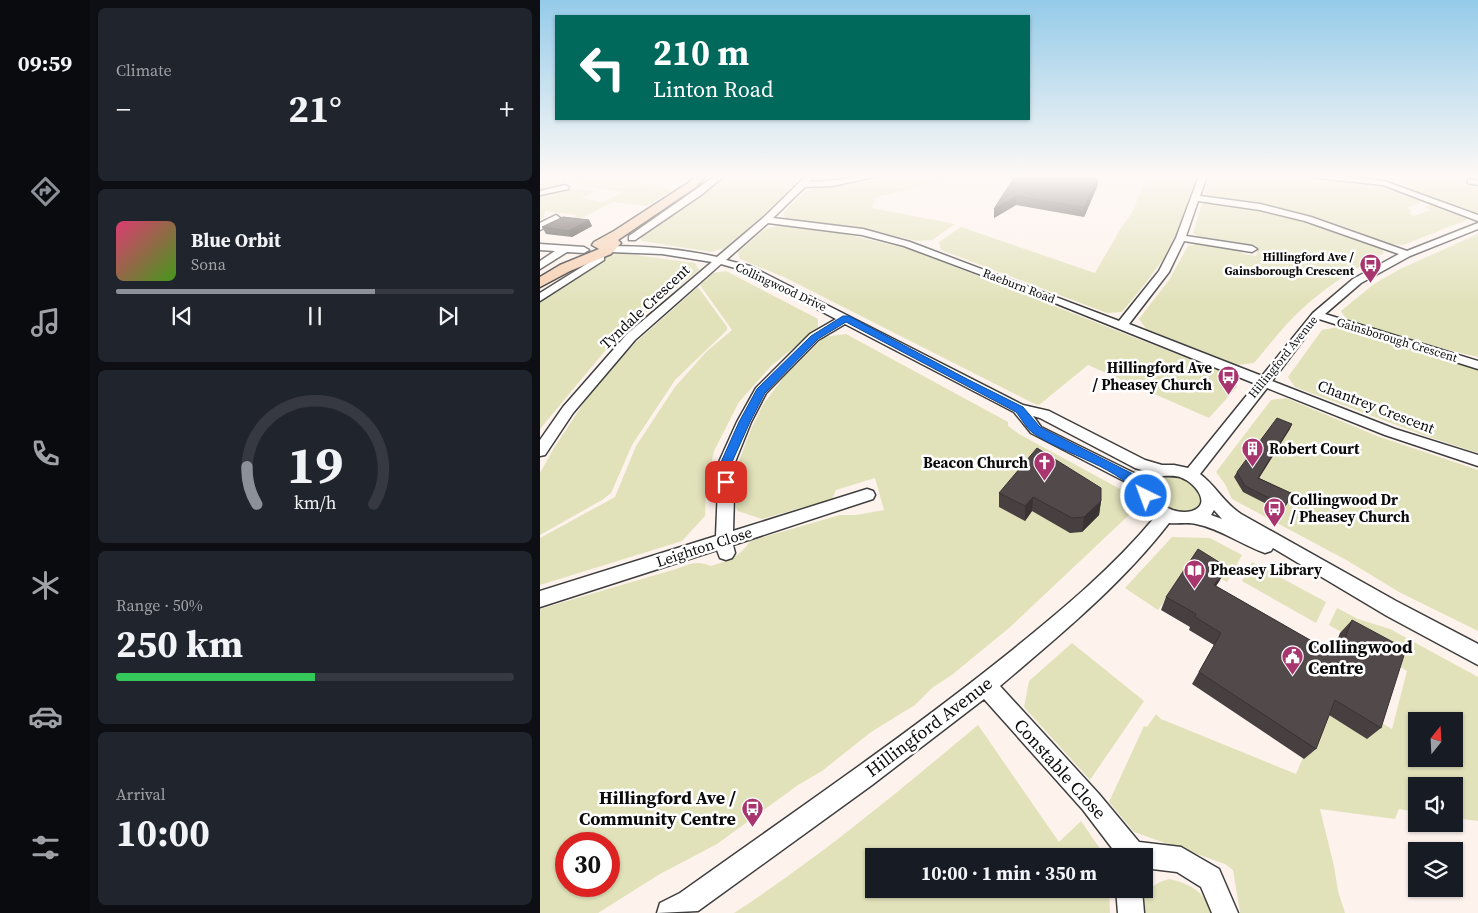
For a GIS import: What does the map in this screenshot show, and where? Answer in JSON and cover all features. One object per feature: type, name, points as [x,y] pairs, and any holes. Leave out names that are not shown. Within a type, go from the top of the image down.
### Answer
[{"type":"main road","points":[[540,283],[626,236],[649,219]]},
{"type":"street","points":[[540,227],[555,219]]},
{"type":"street","points":[[626,236],[656,219]]},
{"type":"street","points":[[1122,325],[1164,272],[1181,238],[1187,219]]},
{"type":"street","points":[[1306,219],[1407,254]]},
{"type":"street","name":"Tyndale Crescent","points":[[540,451],[568,410],[632,337],[766,220]]},
{"type":"street","name":"Raeburn Road","points":[[766,220],[863,232],[907,244],[1122,325],[1263,382]]},
{"type":"street","name":"Hillingford Avenue","points":[[1191,476],[1317,315],[1357,281],[1407,254],[1478,226]]},
{"type":"street","points":[[1181,238],[1251,250]]},
{"type":"street","name":"Collingwood Drive","points":[[540,247],[598,251],[653,249],[720,260],[746,268],[846,318],[963,382],[1019,409],[1044,414],[1140,464],[1162,471],[1175,470],[1191,476]]},
{"type":"street","points":[[540,266],[563,250]]},
{"type":"street","points":[[540,298],[598,251]]},
{"type":"street","name":"Gainsborough Crescent","points":[[1317,315],[1478,365]]},
{"type":"street","points":[[725,547],[726,462],[757,399],[767,385],[814,338],[846,318]]},
{"type":"street","name":"Chantrey Crescent","points":[[1263,382],[1390,432],[1478,460]]},
{"type":"street","name":"Collingwood Drive","points":[[1019,409],[1036,430],[1128,477],[1145,493],[1150,505],[1165,516]]},
{"type":"street","points":[[1145,493],[1145,485],[1149,478],[1162,471]]},
{"type":"street","points":[[1191,476],[1227,514],[1394,610],[1478,655]]},
{"type":"street","points":[[1165,516],[1181,519],[1195,517],[1203,513],[1208,507],[1210,500],[1206,490]]},
{"type":"street","name":"Leighton Close","points":[[540,599],[725,547],[867,495]]},
{"type":"street","name":"Hillingford Avenue","points":[[670,913],[689,902],[986,686],[1092,596],[1145,542],[1165,516]]},
{"type":"street","points":[[1195,517],[1224,526],[1394,610]]},
{"type":"street","name":"Constable Close","points":[[986,686],[1092,802],[1127,848]]},
{"type":"street","name":"Constable Close","points":[[1153,857],[1181,860],[1210,878],[1225,913]]},
{"type":"street","points":[[1130,898],[1131,913]]},
{"type":"green space","points":[[667,219],[760,219],[725,248],[711,252],[642,241],[640,237]]},
{"type":"green space","points":[[786,219],[927,219],[955,224],[932,240],[917,241],[857,227]]},
{"type":"green space","points":[[1128,219],[1182,219],[1165,256],[1122,312],[1107,313],[941,250],[939,242],[961,227],[1095,273]]},
{"type":"green space","points":[[1197,219],[1290,219],[1380,247],[1384,253],[1342,278],[1312,300],[1278,334],[1254,363],[1237,365],[1146,329],[1139,319],[1169,280],[1188,246],[1199,243],[1238,249],[1244,254],[1256,256],[1258,247],[1256,246],[1221,244],[1203,239],[1193,233]]},
{"type":"green space","points":[[1319,219],[1467,219],[1403,245],[1391,244]]},
{"type":"green space","points":[[778,226],[841,233],[912,250],[1227,374],[1237,387],[1209,418],[1088,365],[1039,405],[1035,404],[786,278],[740,259],[738,252],[765,229]]},
{"type":"green space","points":[[1478,234],[1478,357],[1428,345],[1346,319],[1341,311],[1374,284],[1400,269]]},
{"type":"green space","points":[[620,253],[695,263],[699,270],[644,314],[604,352],[540,429],[540,302],[609,256]]},
{"type":"green space","points":[[726,271],[818,319],[818,328],[771,366],[739,402],[714,451],[706,487],[705,516],[682,541],[540,585],[540,538],[615,497],[636,446],[675,387],[706,352],[732,330],[700,285],[713,273]]},
{"type":"green space","points":[[698,287],[727,327],[727,330],[675,380],[632,445],[611,493],[540,535],[540,473],[554,448],[583,404],[612,368],[636,342]]},
{"type":"green space","points":[[1338,327],[1478,370],[1478,453],[1423,435],[1295,387],[1288,377],[1322,330]]},
{"type":"green space","points":[[846,334],[1008,422],[1008,426],[1019,434],[1122,490],[1130,514],[1009,628],[953,674],[932,688],[915,705],[871,732],[822,771],[798,785],[717,844],[660,874],[598,913],[540,913],[540,609],[690,564],[702,563],[711,566],[738,554],[750,541],[840,515],[856,515],[884,510],[875,478],[836,490],[832,499],[762,519],[738,511],[736,508],[739,461],[751,429],[764,403],[784,377],[824,337]]},
{"type":"green space","points":[[1286,398],[1377,436],[1478,470],[1478,631],[1399,592],[1348,561],[1232,499],[1225,484],[1216,472],[1271,400]]},
{"type":"green space","points":[[1166,477],[1180,478],[1191,484],[1200,498],[1198,507],[1193,511],[1185,513],[1167,509],[1160,504],[1153,490],[1157,483]]},
{"type":"green space","points":[[1172,537],[1210,538],[1242,555],[1227,582],[1192,562],[1158,610],[1125,588]]},
{"type":"green space","name":"Collingwood Centre","points":[[1252,562],[1326,602],[1316,623],[1242,581]]},
{"type":"green space","points":[[1337,608],[1358,619],[1390,629],[1478,677],[1478,821],[1463,819],[1463,777],[1408,777],[1408,811],[1399,809],[1395,819],[1320,809],[1338,891],[1345,913],[1240,913],[1233,870],[1225,864],[1134,832],[1109,802],[1144,726],[1147,727],[1156,714],[1161,719],[1296,774],[1323,711],[1367,738],[1373,718],[1392,729],[1407,671],[1329,625]]},
{"type":"green space","points":[[1072,643],[1144,701],[1090,780],[1024,707],[1029,681]]},
{"type":"green space","points":[[978,725],[1059,842],[1081,821],[1100,848],[865,848],[865,898],[1109,898],[1110,913],[734,913],[766,892],[889,799]]},
{"type":"green space","points":[[1169,879],[1190,886],[1205,899],[1210,913],[1142,913],[1145,898],[1153,898],[1153,886]]},
{"type":"building","points":[[560,219],[589,220],[568,231],[542,227]]},
{"type":"building","points":[[1277,418],[1292,424],[1258,478],[1293,494],[1285,506],[1245,486],[1237,472]]},
{"type":"building","name":"Beacon Church","points":[[1037,448],[1101,488],[1101,501],[1084,517],[1072,518],[1033,497],[1025,506],[999,493]]},
{"type":"building","name":"Collingwood Centre","points":[[1198,549],[1227,567],[1214,585],[1338,656],[1352,620],[1406,649],[1381,728],[1335,700],[1316,749],[1199,672],[1221,633],[1195,617],[1196,614],[1166,597]]},
{"type":"place","name":"Hillingford Ave / Gainsborough Crescent","points":[[1370,283]]},
{"type":"place","name":"Hillingford Ave / Pheasey Church","points":[[1228,396]]},
{"type":"place","name":"Robert Court","points":[[1253,468]]},
{"type":"place","name":"Beacon Church","points":[[1044,482]]},
{"type":"place","name":"Collingwood Dr / Pheasey Church","points":[[1274,528]]},
{"type":"place","name":"Pheasey Library","points":[[1194,589]]},
{"type":"place","name":"Collingwood Centre","points":[[1292,676]]},
{"type":"place","name":"Hillingford Ave / Community Centre","points":[[752,827]]},
{"type":"route","points":[[726,482],[726,462],[744,422],[761,391],[814,338],[846,318],[963,382],[1019,409],[1036,430],[1128,477],[1146,496]]}]
